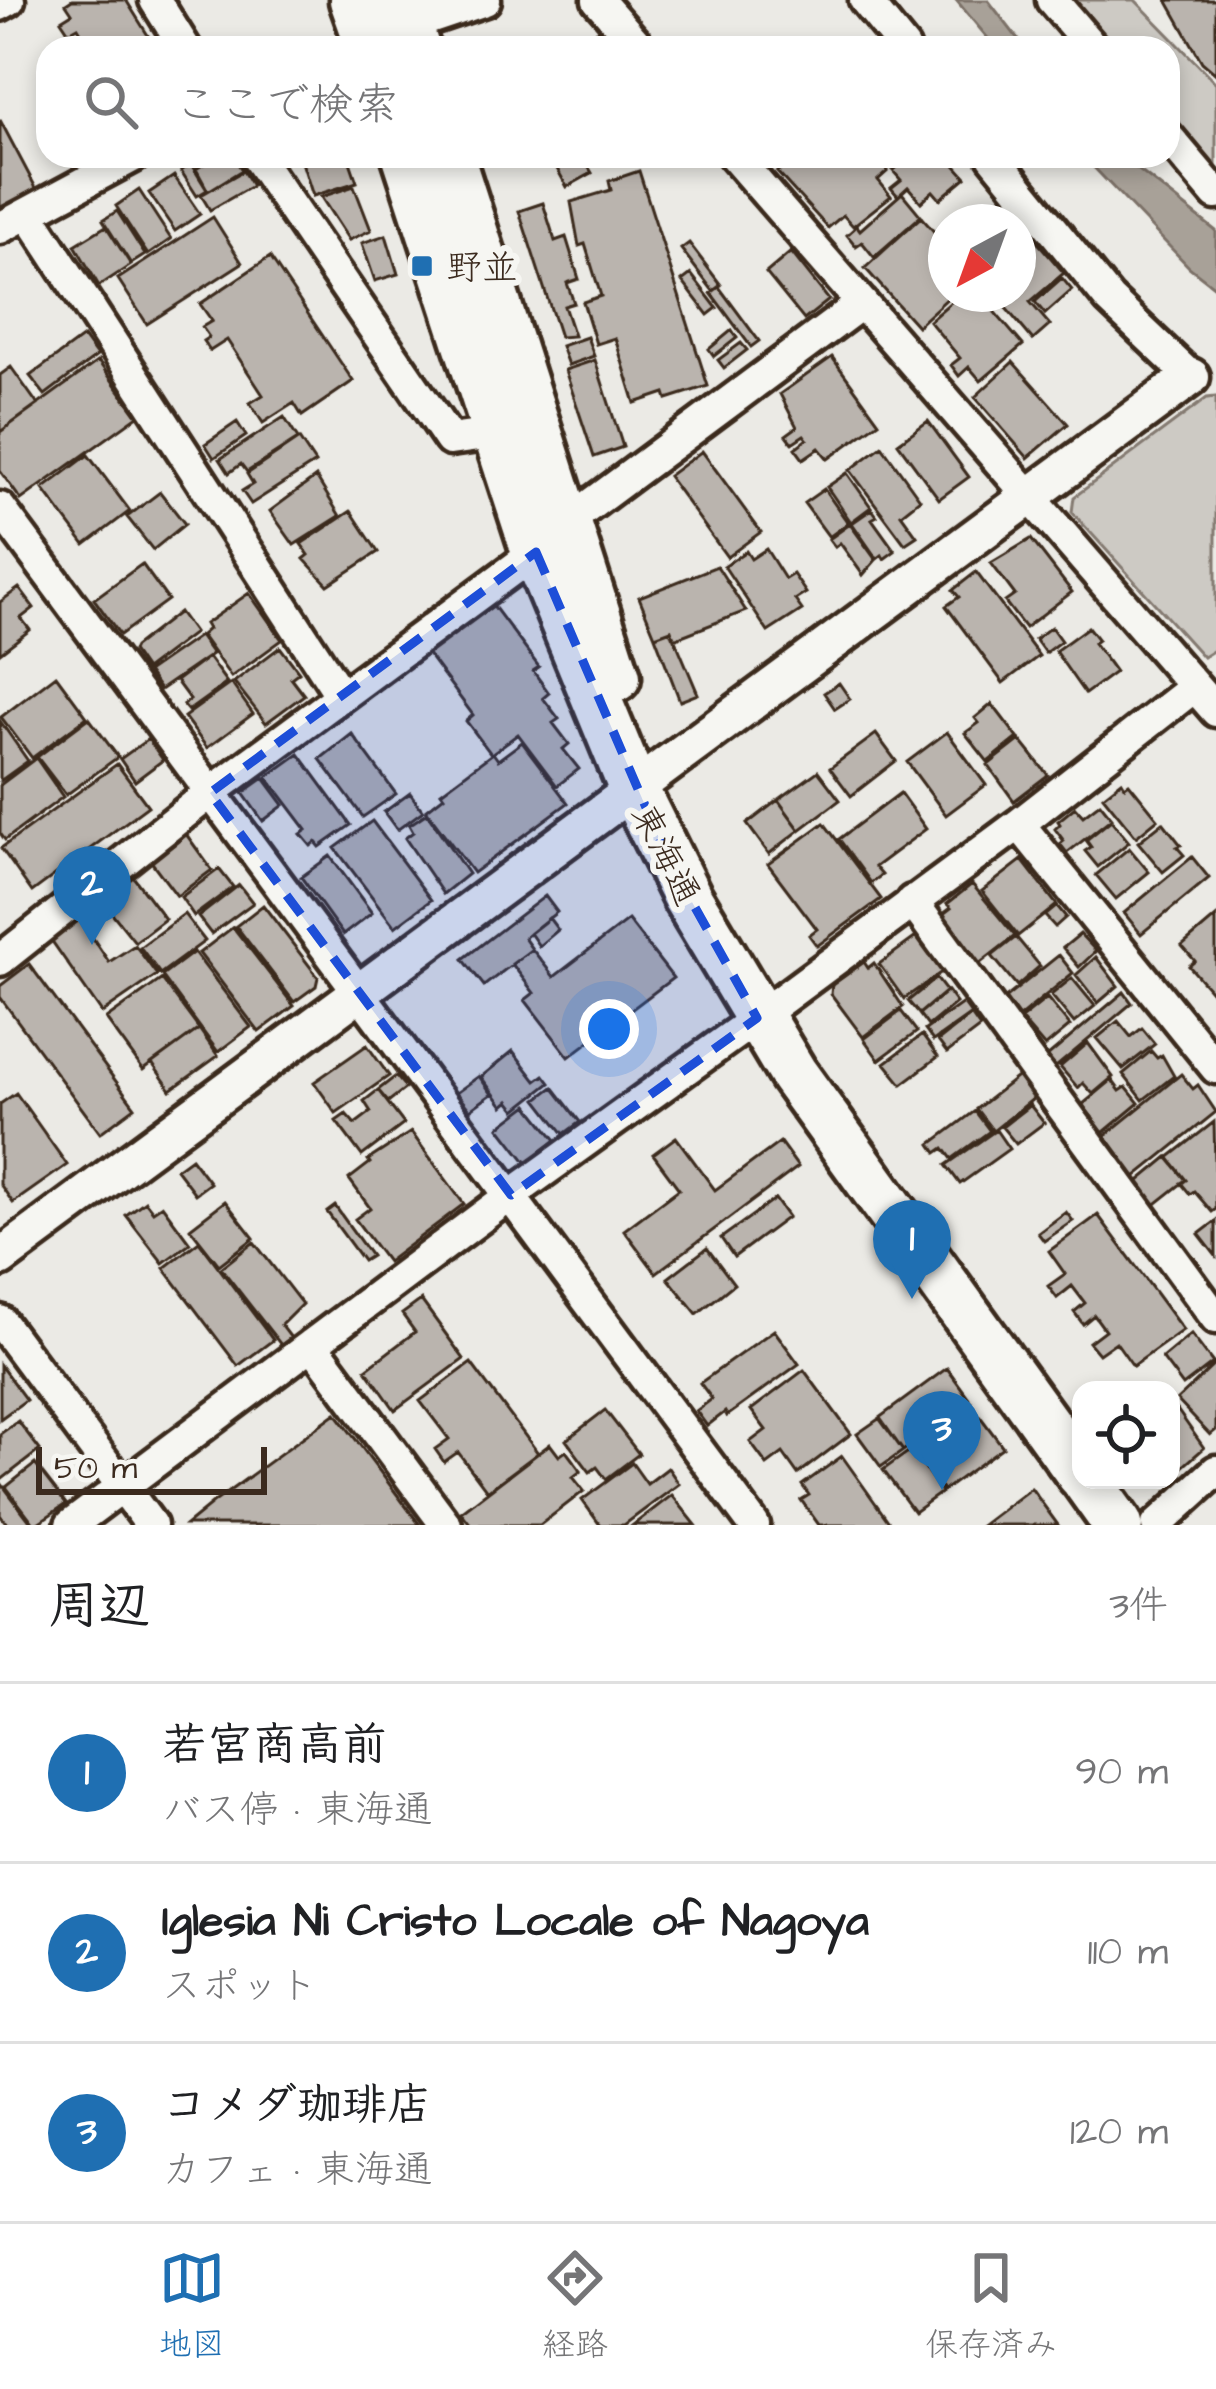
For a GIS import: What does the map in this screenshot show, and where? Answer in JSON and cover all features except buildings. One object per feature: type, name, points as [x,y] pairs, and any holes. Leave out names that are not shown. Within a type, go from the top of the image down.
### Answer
[{"type":"main road","name":"東海通","points":[[411,168],[500,433],[615,673],[646,782],[711,885],[767,1011],[1072,1461]]},
{"type":"main road","name":"東海通","points":[[453,168],[533,422],[552,536]]},
{"type":"main road","name":"東海通","points":[[767,1011],[1072,1417]]},
{"type":"main road","name":"東海通","points":[[1092,1489],[1118,1525]]},
{"type":"main road","points":[[1125,1489],[1153,1525]]},
{"type":"street","points":[[0,5],[10,0]]},
{"type":"street","points":[[155,0],[178,36]]},
{"type":"street","points":[[380,30],[485,0]]},
{"type":"street","points":[[598,0],[630,36]]},
{"type":"street","points":[[865,0],[894,36]]},
{"type":"street","points":[[1052,0],[1083,36]]},
{"type":"street","points":[[1180,151],[1216,194]]},
{"type":"street","points":[[0,228],[112,168]]},
{"type":"street","points":[[264,168],[450,440],[500,433]]},
{"type":"street","points":[[744,168],[1216,710]]},
{"type":"street","points":[[0,1258],[1191,377],[1109,299],[1003,168]]},
{"type":"street","points":[[28,213],[340,694]]},
{"type":"street","points":[[4,949],[862,304]]},
{"type":"street","points":[[0,508],[754,1525]]},
{"type":"street","points":[[71,1525],[511,1195],[1019,824],[1194,687]]},
{"type":"street","points":[[1019,824],[1216,1068]]},
{"type":"street","points":[[911,901],[1216,1318]]},
{"type":"street","points":[[0,1321],[151,1525]]},
{"type":"street","points":[[313,1344],[446,1525]]},
{"type":"street","points":[[1153,1525],[1216,1471]]},
{"type":"highlighted area","points":[[536,552],[669,861],[757,1018],[511,1195],[210,793]]},
{"type":"shaded area","points":[[956,0],[988,0],[1016,36],[986,36]]},
{"type":"shaded area","points":[[1071,0],[1135,0],[1170,36],[1102,36]]},
{"type":"shaded area","points":[[1180,46],[1216,83],[1216,170],[1180,128]]},
{"type":"shaded area","points":[[1094,168],[1136,168],[1216,231],[1216,288],[1189,267]]},
{"type":"shaded area","points":[[1216,397],[1216,649],[1203,657],[1072,512],[1074,497],[1207,398]]},
{"type":"place","name":"野並","points":[[422,266]]},
{"type":"place","name":"Iglesia Ni Cristo Locale of Nagoya","points":[[92,945]]},
{"type":"place","name":"若宮商高前","points":[[912,1299]]},
{"type":"place","name":"コメダ珈琲店","points":[[942,1490]]}]
